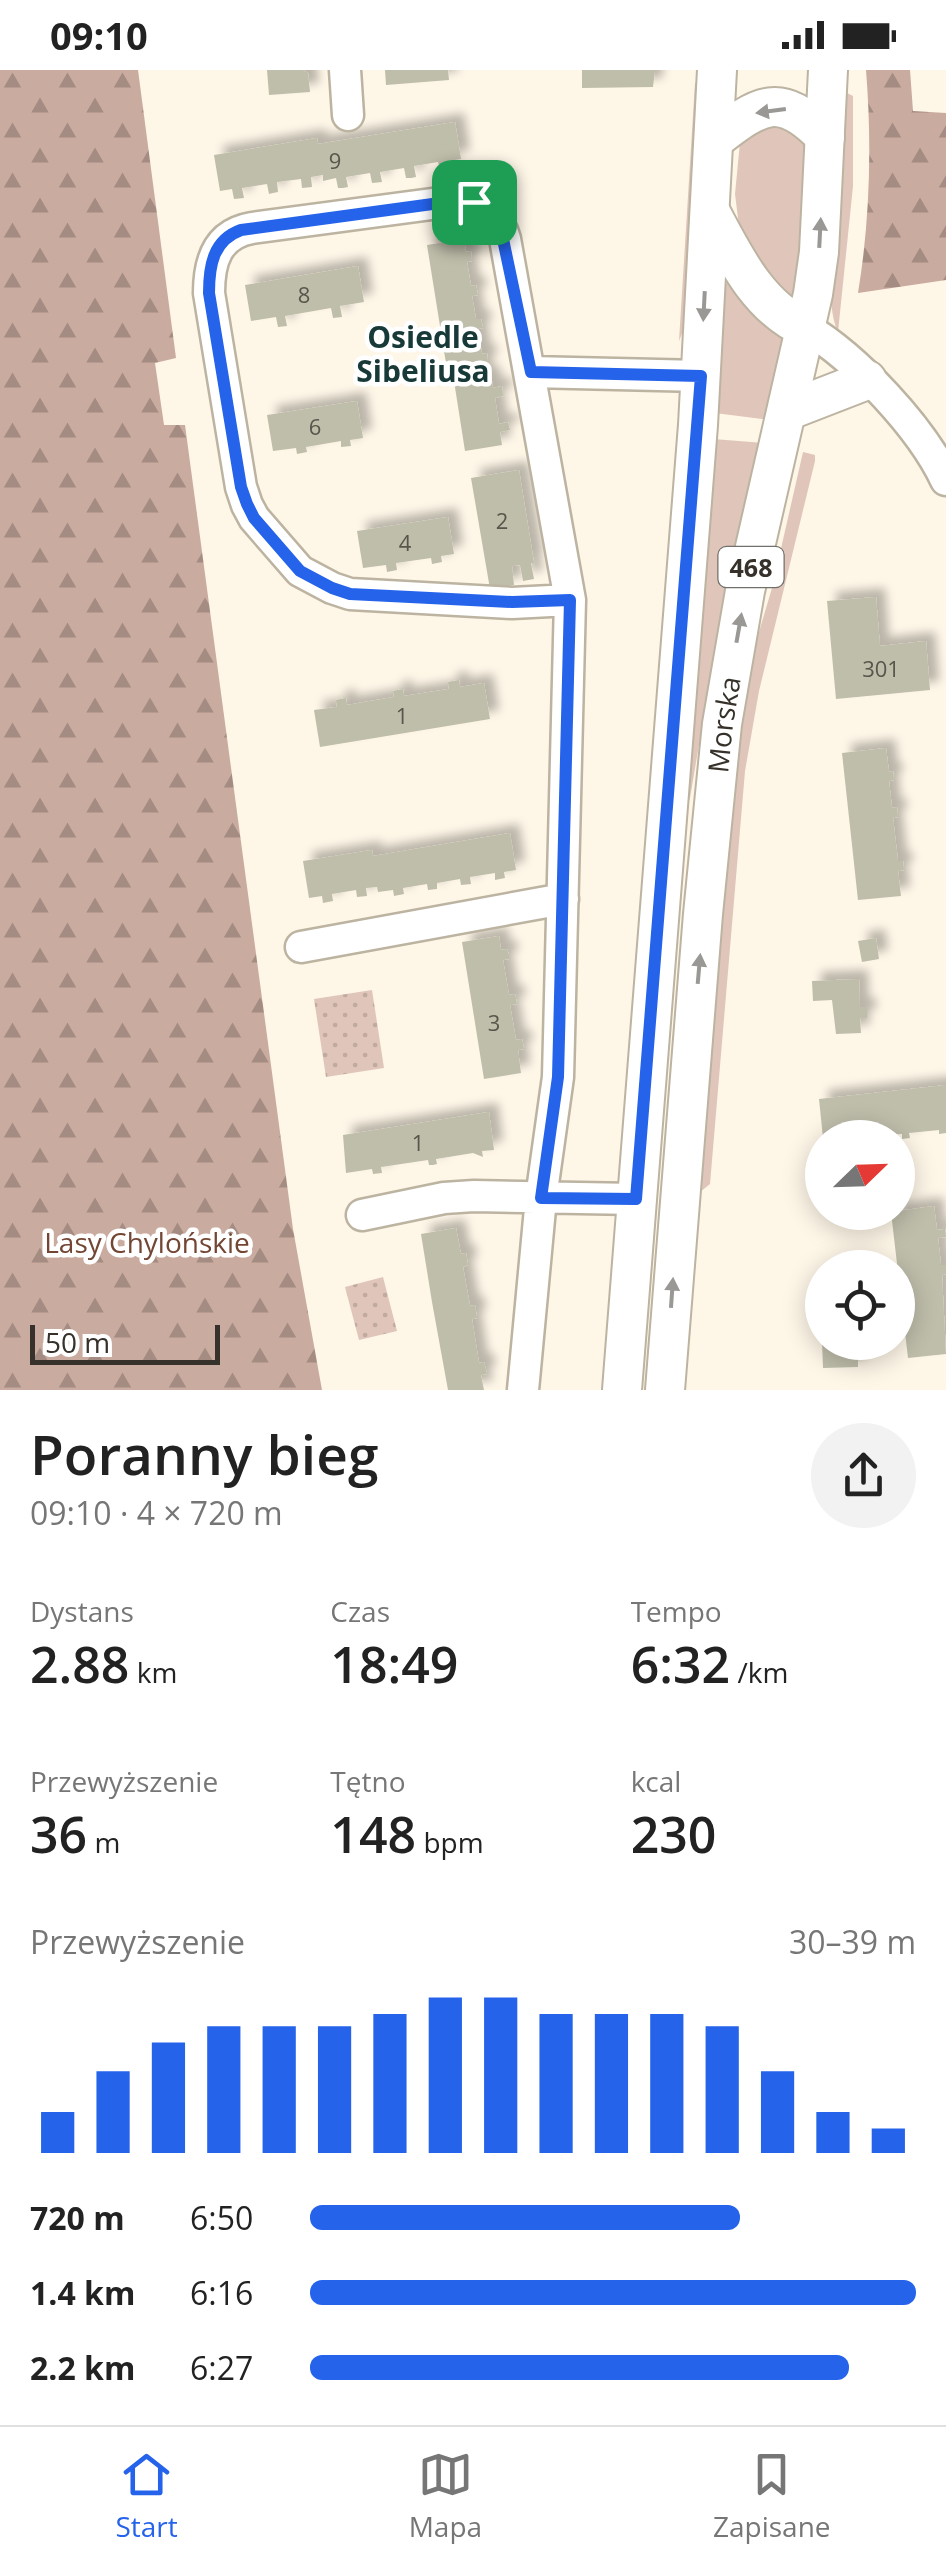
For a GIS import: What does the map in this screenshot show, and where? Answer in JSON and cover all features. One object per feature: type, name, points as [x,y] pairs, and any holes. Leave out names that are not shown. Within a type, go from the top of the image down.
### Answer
[{"type":"main road","name":"Morska","points":[[622,1390],[701,376],[717,70]]},
{"type":"main road","name":"Morska","points":[[665,1390],[722,724],[745,592],[806,328],[819,252],[828,70]]},
{"type":"main road","points":[[714,140],[742,118],[774,107],[804,114],[825,137]]},
{"type":"main road","points":[[709,209],[762,294],[792,322],[806,328]]},
{"type":"main road","points":[[787,411],[867,380]]},
{"type":"street","points":[[345,70],[348,114]]},
{"type":"street","points":[[523,1390],[541,1198],[558,1077],[570,600],[505,239],[495,216],[474,202],[448,201],[241,230],[223,241],[209,269],[209,293],[241,487],[254,518],[300,571],[350,594],[512,602],[570,600]]},
{"type":"street","points":[[806,328],[916,428],[946,480]]},
{"type":"street","points":[[531,372],[701,376]]},
{"type":"street","points":[[301,947],[562,899]]},
{"type":"street","points":[[362,1215],[444,1198],[636,1199]]},
{"type":"shaded area","points":[[695,83],[701,84],[685,326],[679,341]]},
{"type":"shaded area","points":[[845,92],[853,96],[853,186],[838,332],[831,286],[842,187]]},
{"type":"shaded area","points":[[773,120],[804,137],[811,158],[796,297],[787,308],[740,234],[735,194],[740,142]]},
{"type":"shaded area","points":[[727,283],[763,323],[788,341],[770,420],[715,413],[723,285]]},
{"type":"shaded area","points":[[713,439],[764,443],[714,656],[690,798],[684,813]]},
{"type":"shaded area","points":[[803,452],[815,455],[815,461],[759,691],[745,771],[710,1184],[695,1196],[741,693],[772,588]]},
{"type":"shaded area","points":[[372,990],[384,1068],[326,1077],[314,999]]},
{"type":"shaded area","points":[[383,1277],[397,1331],[359,1340],[345,1287]]},
{"type":"green space","name":"Lasy Chylońskie","points":[[0,70],[138,70],[176,358],[155,363],[164,425],[185,425],[293,1229],[322,1390],[0,1390]]},
{"type":"green space","points":[[866,70],[910,70],[913,111],[946,113],[946,280],[858,293],[869,182]]},
{"type":"building","points":[[267,70],[303,70],[308,73],[310,92],[269,95]]},
{"type":"building","points":[[385,70],[448,70],[449,80],[386,85]]},
{"type":"building","points":[[582,70],[655,70],[653,87],[582,88]]},
{"type":"building","points":[[455,122],[461,159],[448,161],[450,171],[440,172],[438,162],[414,166],[416,177],[411,178],[406,178],[404,168],[380,172],[382,182],[372,183],[370,173],[346,177],[348,187],[343,188],[338,188],[336,178],[323,181],[323,175],[311,177],[312,187],[302,188],[301,179],[277,182],[278,192],[269,194],[267,184],[242,188],[244,198],[234,199],[232,189],[220,191],[214,155],[317,138],[318,144]]},
{"type":"building","points":[[464,239],[466,252],[471,251],[472,261],[467,262],[471,286],[476,285],[478,295],[472,296],[476,319],[481,319],[483,328],[478,329],[482,354],[487,353],[488,363],[483,363],[485,376],[491,375],[493,388],[502,386],[503,396],[495,398],[499,424],[508,422],[510,430],[500,432],[502,445],[465,451],[454,381],[449,382],[427,245]]},
{"type":"building","points":[[358,266],[364,302],[340,306],[342,317],[333,318],[331,308],[285,316],[287,326],[278,327],[276,317],[251,321],[245,285]]},
{"type":"building","points":[[357,401],[363,438],[350,440],[351,446],[341,447],[341,441],[306,447],[307,452],[297,454],[296,448],[273,451],[267,415]]},
{"type":"building","points":[[519,470],[534,579],[523,581],[520,565],[512,566],[514,585],[490,589],[471,478]]},
{"type":"building","points":[[448,517],[454,554],[441,556],[442,562],[432,564],[431,558],[396,563],[397,570],[387,572],[386,565],[363,568],[357,531]]},
{"type":"building","points":[[876,597],[880,646],[926,641],[930,690],[836,699],[827,601]]},
{"type":"building","points":[[459,680],[460,687],[484,683],[490,719],[320,747],[314,710],[337,707],[336,700],[346,698],[347,705],[394,697],[393,691],[403,689],[404,696],[449,689],[448,682]]},
{"type":"building","points":[[886,748],[894,780],[889,781],[892,808],[897,807],[898,817],[893,818],[898,861],[903,861],[904,870],[898,871],[901,896],[858,900],[842,753]]},
{"type":"building","points":[[510,833],[516,870],[504,872],[505,878],[495,880],[495,873],[470,877],[471,884],[461,885],[460,879],[437,883],[437,889],[428,890],[427,884],[403,888],[404,894],[394,896],[393,890],[378,892],[377,887],[366,888],[367,896],[357,897],[356,890],[332,894],[333,901],[323,903],[322,896],[309,898],[303,861],[372,850],[373,856]]},
{"type":"building","points":[[499,936],[501,950],[507,949],[509,955],[509,959],[503,960],[509,995],[515,994],[517,1004],[510,1005],[516,1040],[522,1039],[524,1049],[518,1050],[521,1073],[484,1079],[462,942]]},
{"type":"building","points":[[876,938],[879,959],[862,962],[858,941]]},
{"type":"building","points":[[859,979],[860,1007],[867,1007],[867,1018],[860,1018],[861,1033],[836,1034],[832,1000],[813,1001],[812,981]]},
{"type":"building","points":[[946,1085],[946,1133],[915,1132],[915,1120],[821,1120],[819,1099]]},
{"type":"building","points":[[489,1112],[494,1150],[482,1151],[483,1157],[473,1153],[436,1159],[437,1164],[433,1165],[428,1160],[381,1167],[382,1173],[373,1174],[372,1169],[346,1173],[343,1135]]},
{"type":"building","points":[[934,1206],[937,1230],[945,1229],[946,1237],[938,1238],[941,1265],[946,1265],[946,1274],[942,1275],[946,1354],[915,1357],[915,1250],[895,1250],[893,1230],[915,1230],[915,1209]]},
{"type":"building","points":[[456,1228],[461,1254],[466,1253],[468,1265],[463,1267],[470,1306],[475,1305],[477,1318],[472,1319],[479,1363],[484,1362],[487,1374],[481,1375],[484,1390],[448,1390],[432,1302],[421,1234]]},
{"type":"building","points":[[823,1360],[858,1360],[858,1367],[823,1368]]},
{"type":"district","name":"Osiedle Sibeliusa","points":[[423,353]]},
{"type":"route","points":[[448,201],[474,202],[495,216],[505,239],[531,372],[701,376],[636,1199],[541,1198],[558,1077],[570,600],[512,602],[350,594],[300,571],[254,518],[247,504],[218,350],[209,269],[214,253],[233,233],[338,215],[448,201]]}]
